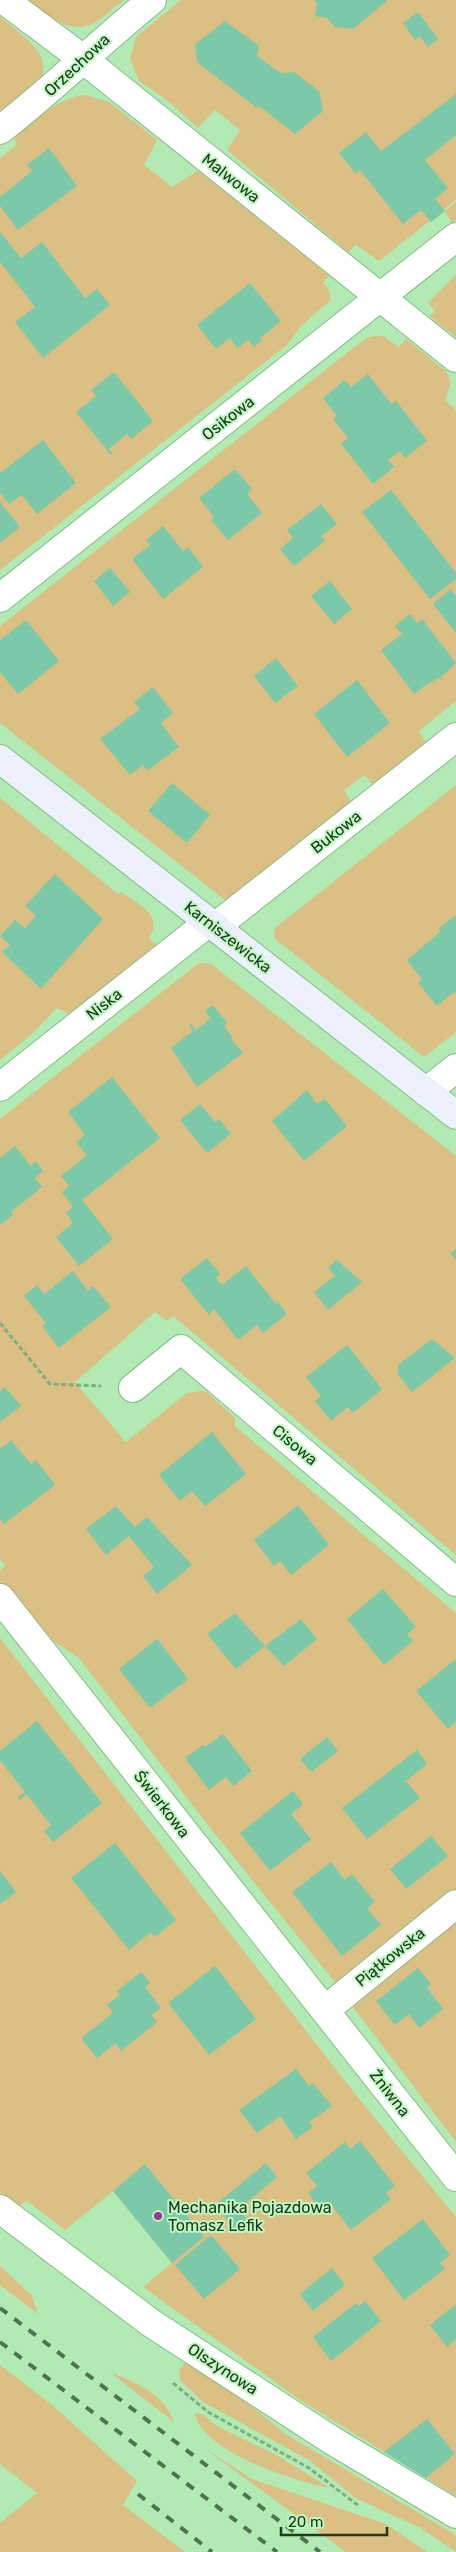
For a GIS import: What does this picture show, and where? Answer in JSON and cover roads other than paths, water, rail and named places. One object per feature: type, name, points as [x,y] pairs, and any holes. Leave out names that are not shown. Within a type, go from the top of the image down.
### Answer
[{"type":"street","name":"Malwowa","points":[[4,0],[83,59],[340,263],[380,298],[456,358]]},
{"type":"street","name":"Orzechowa","points":[[0,130],[47,94],[83,59],[152,0]]},
{"type":"street","name":"Osikowa","points":[[0,598],[456,237]]},
{"type":"street","name":"Bukowa","points":[[212,924],[456,737]]},
{"type":"street","name":"Karniszewicka","points":[[0,759],[456,1115]]},
{"type":"street","name":"Niska","points":[[0,1087],[212,924]]},
{"type":"street","points":[[426,1092],[456,1068]]},
{"type":"street","name":"Cisowa","points":[[133,1388],[181,1349],[456,1582]]},
{"type":"street","name":"Świerkowa","points":[[0,1598],[325,2010]]},
{"type":"street","name":"Piątkowska","points":[[325,2010],[456,1904]]},
{"type":"street","name":"Żniwna","points":[[325,2010],[456,2176]]},
{"type":"street","name":"Olszynowa","points":[[0,2209],[151,2323],[333,2441],[456,2514]]},
{"type":"railway","points":[[0,2308],[320,2552]]},
{"type":"railway","points":[[0,2342],[277,2552]]},
{"type":"railway","points":[[138,2494],[212,2552]]},
{"type":"place","name":"Mechanika Pojazdowa Tomasz Lefik","points":[[158,2216]]}]
